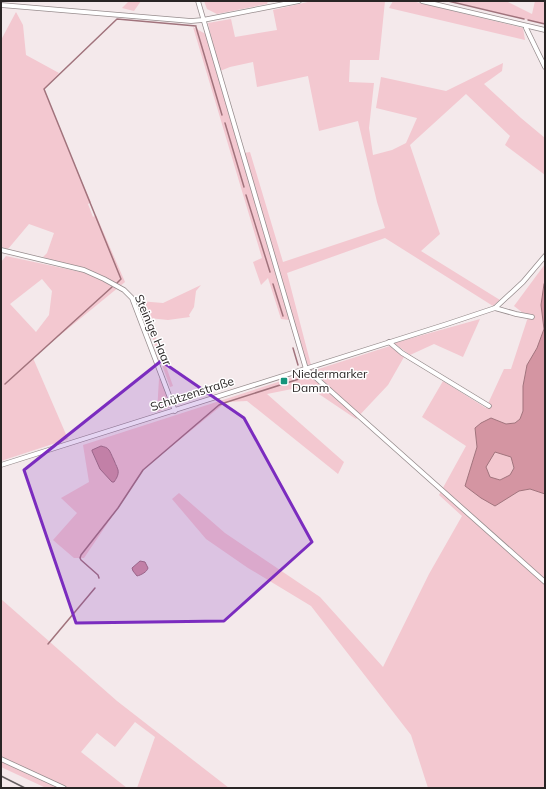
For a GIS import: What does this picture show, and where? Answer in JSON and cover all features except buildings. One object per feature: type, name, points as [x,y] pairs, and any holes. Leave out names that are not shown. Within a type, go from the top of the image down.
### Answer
[{"type":"street","points":[[198,1],[306,369],[545,582]]},
{"type":"street","points":[[1,5],[191,21],[204,20],[299,1]]},
{"type":"street","points":[[422,1],[545,30]]},
{"type":"street","points":[[526,26],[531,40],[545,67]]},
{"type":"street","name":"Steinige Haar","points":[[1,250],[84,270],[124,290],[132,298],[175,411]]},
{"type":"street","name":"Schützenstraße","points":[[1,465],[175,411],[495,308],[523,282],[545,256]]},
{"type":"street","points":[[495,308],[532,317]]},
{"type":"street","points":[[389,342],[402,353],[489,406]]},
{"type":"street","points":[[1,759],[64,788]]},
{"type":"highlighted area","points":[[161,361],[244,418],[312,542],[224,621],[76,623],[24,470]]},
{"type":"shaded area","points":[[129,1],[141,1],[134,11],[122,8]]},
{"type":"shaded area","points":[[204,1],[268,1],[267,4],[217,14],[207,9]]},
{"type":"shaded area","points":[[312,1],[385,1],[379,60],[350,60],[349,82],[374,83],[369,128],[373,155],[392,150],[406,143],[417,118],[376,108],[381,77],[446,91],[503,63],[502,71],[484,84],[545,138],[545,175],[505,145],[510,136],[466,94],[410,145],[440,234],[421,251],[500,300],[493,306],[385,238],[287,273],[311,365],[302,364],[289,320],[281,319],[268,278],[261,285],[253,262],[262,258],[193,27],[211,37],[208,23],[231,19],[235,37],[277,30],[273,10]],"holes":[[[253,62],[257,87],[308,76],[319,131],[358,121],[377,202],[385,228],[283,262],[250,152],[244,153],[220,71],[230,67]]]},
{"type":"shaded area","points":[[393,1],[412,1],[523,28],[525,40],[389,8]]},
{"type":"shaded area","points":[[450,1],[506,1],[532,14],[535,1],[545,1],[545,24]]},
{"type":"shaded area","points":[[16,12],[23,25],[26,55],[59,73],[44,89],[91,202],[88,204],[93,217],[96,215],[125,282],[33,358],[68,439],[1,461],[1,262],[6,256],[81,272],[43,257],[47,253],[54,233],[29,224],[8,249],[1,247],[1,40]],"holes":[[[42,279],[52,291],[49,315],[36,332],[10,304]]]},
{"type":"shaded area","points":[[545,264],[545,282],[541,305],[544,329],[537,348],[527,365],[523,386],[523,411],[520,419],[515,423],[506,424],[491,418],[475,428],[477,447],[465,486],[495,506],[519,491],[530,489],[545,494],[545,788],[428,788],[411,735],[311,606],[248,568],[206,539],[172,499],[179,493],[225,533],[320,597],[383,667],[429,574],[462,516],[439,495],[466,446],[422,417],[443,381],[486,408],[504,369],[511,369],[528,317],[514,306]]},
{"type":"shaded area","points":[[545,282],[545,494],[530,489],[519,491],[495,506],[465,486],[477,447],[475,428],[491,418],[506,424],[515,423],[520,419],[523,411],[523,386],[527,365],[537,348],[544,329],[541,305]],"holes":[[[495,452],[511,457],[514,468],[510,475],[500,480],[490,477],[486,467]]]},
{"type":"shaded area","points":[[201,285],[196,291],[194,307],[189,315],[190,317],[168,320],[149,318],[173,386],[170,387],[139,301],[163,303]]},
{"type":"shaded area","points":[[480,319],[463,357],[434,344],[410,355],[394,343]]},
{"type":"shaded area","points":[[390,346],[404,357],[388,385],[356,419],[307,386],[267,394],[344,462],[338,474],[247,401],[226,402],[145,468],[84,558],[74,558],[53,540],[77,513],[61,498],[89,482],[83,445]],"holes":[[[101,446],[112,456],[117,465],[97,463],[92,450]]]},
{"type":"shaded area","points":[[161,378],[171,407],[157,412],[159,379]]},
{"type":"shaded area","points":[[101,446],[109,450],[118,469],[118,475],[114,482],[112,482],[100,469],[92,451]]},
{"type":"shaded area","points":[[495,451],[511,457],[514,468],[510,475],[500,480],[490,477],[486,467]]},
{"type":"shaded area","points":[[140,561],[145,562],[148,568],[144,573],[137,576],[132,568]]},
{"type":"shaded area","points":[[1,599],[117,701],[229,788],[137,788],[155,737],[135,722],[115,747],[97,733],[81,752],[127,788],[46,788],[1,767]]},
{"type":"waterway","points":[[448,1],[524,19]]},
{"type":"waterway","points":[[117,283],[121,279],[44,89],[117,19],[196,26]]},
{"type":"waterway","points":[[528,20],[545,24]]},
{"type":"waterway","points":[[196,27],[222,115]]},
{"type":"waterway","points":[[225,123],[244,187]]},
{"type":"waterway","points":[[246,195],[270,272]]},
{"type":"waterway","points":[[273,284],[283,316]]},
{"type":"waterway","points":[[5,384],[112,287]]},
{"type":"waterway","points":[[293,348],[298,365]]},
{"type":"waterway","points":[[99,578],[98,575],[81,560],[81,555],[118,508],[143,470],[219,405],[299,379]]},
{"type":"waterway","points":[[48,644],[95,588]]},
{"type":"railway","points":[[1,776],[25,788]]},
{"type":"place","name":"Niedermarker Damm","points":[[284,381]]}]
